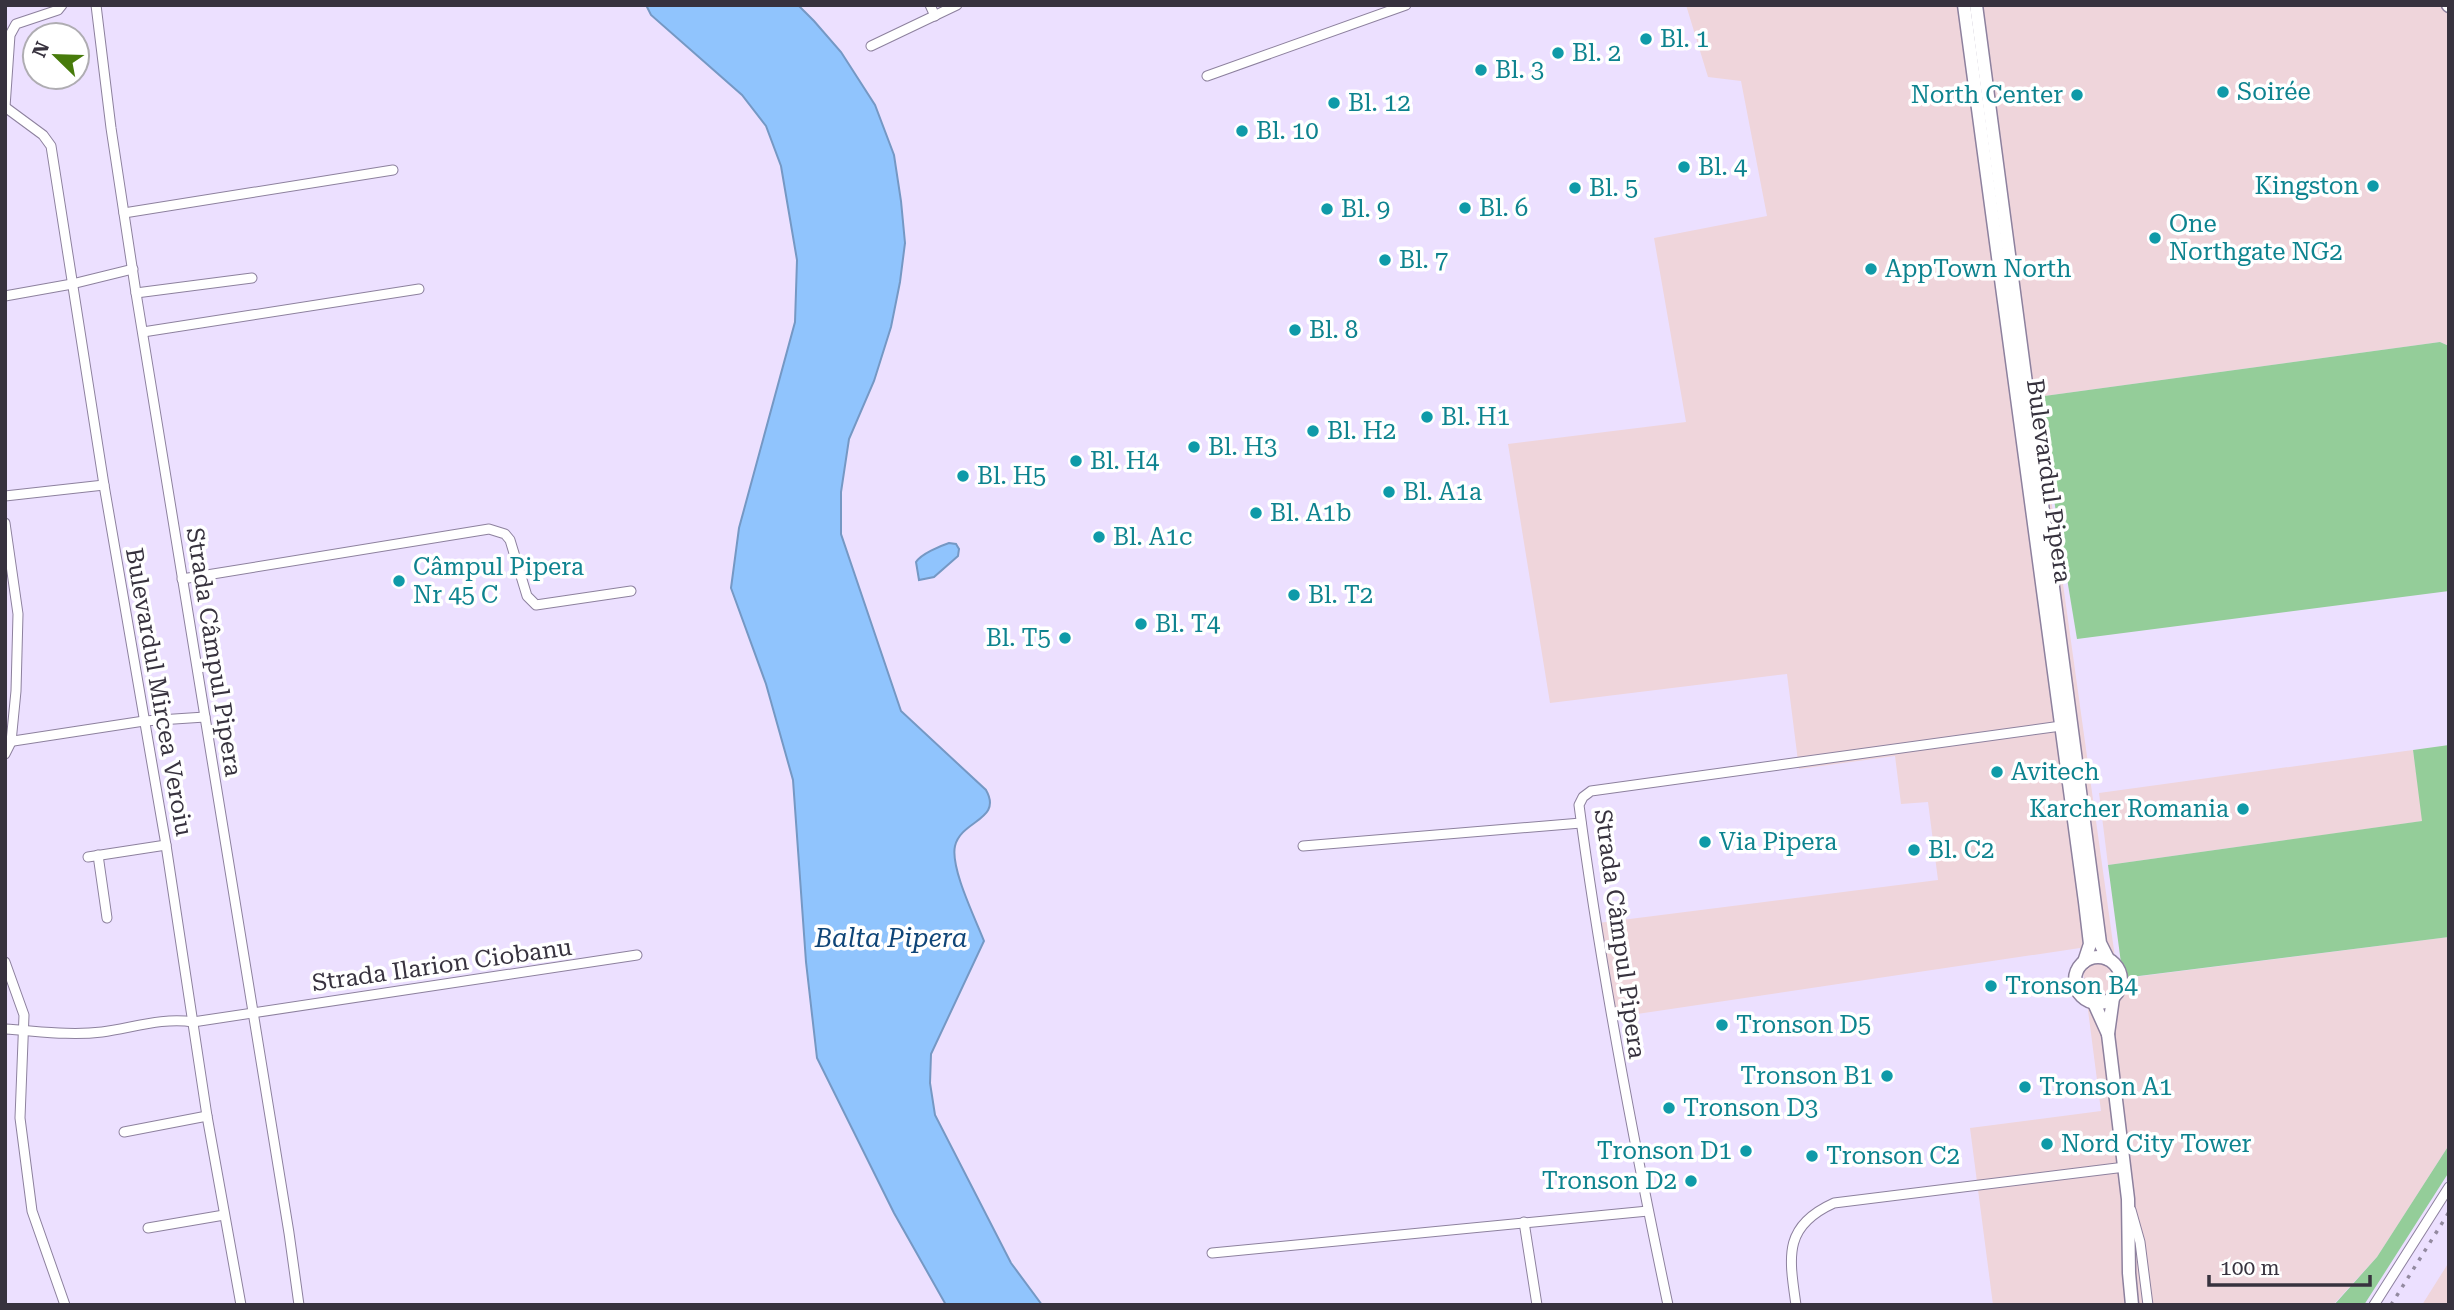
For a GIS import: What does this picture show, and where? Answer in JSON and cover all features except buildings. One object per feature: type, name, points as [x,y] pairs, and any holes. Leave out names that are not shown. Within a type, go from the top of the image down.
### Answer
[{"type":"main road","name":"Bulevardul Pipera","points":[[1964,5],[2090,944],[2084,962]]},
{"type":"main road","name":"Bulevardul Pipera","points":[[1976,5],[2100,943],[2108,959]]},
{"type":"main road","points":[[2113,998],[2094,1003],[2083,997],[2076,986],[2077,973],[2084,962],[2095,957],[2108,959],[2120,974],[2120,987],[2113,998],[2108,1034],[2128,1199],[2132,1305]]},
{"type":"main road","points":[[2094,1003],[2108,1034]]},
{"type":"street","points":[[5,107],[10,35],[13,27],[58,10],[62,5]]},
{"type":"street","name":"Strada Câmpul Pipera","points":[[96,5],[136,293],[299,1305]]},
{"type":"street","points":[[930,5],[935,16]]},
{"type":"street","points":[[871,46],[957,5]]},
{"type":"street","points":[[1207,76],[1406,5]]},
{"type":"street","name":"Bulevardul Mircea Veroiu","points":[[5,107],[43,135],[51,146],[104,485],[166,845],[207,1116],[241,1305]]},
{"type":"street","points":[[124,213],[393,170]]},
{"type":"street","points":[[5,296],[72,284],[133,268]]},
{"type":"street","points":[[136,293],[252,278]]},
{"type":"street","points":[[143,332],[419,289]]},
{"type":"street","points":[[5,496],[104,485]]},
{"type":"street","points":[[5,523],[18,614],[16,691],[5,754]]},
{"type":"street","points":[[182,579],[489,529],[505,534],[510,540],[527,596],[536,605],[631,591]]},
{"type":"street","points":[[8,742],[144,721],[205,717]]},
{"type":"street","name":"Strada Câmpul Pipera","points":[[1668,1305],[1626,1106],[1596,927],[1579,805],[1583,797],[1591,791],[2061,726]]},
{"type":"street","points":[[1303,846],[1581,823]]},
{"type":"street","points":[[107,918],[93,856],[166,845]]},
{"type":"street","name":"Strada Ilarion Ciobanu","points":[[5,1029],[68,1035],[104,1032],[178,1019],[193,1022],[637,955]]},
{"type":"street","points":[[5,962],[24,1015],[20,1118],[32,1211],[65,1305]]},
{"type":"street","points":[[124,1132],[207,1116]]},
{"type":"street","points":[[1796,1305],[1791,1250],[1796,1233],[1805,1220],[1834,1203],[2125,1167]]},
{"type":"street","points":[[2374,1305],[2449,1187]]},
{"type":"street","points":[[2128,1199],[2140,1242],[2148,1305]]},
{"type":"street","points":[[1212,1253],[1648,1211]]},
{"type":"street","points":[[148,1228],[224,1214]]},
{"type":"street","points":[[1524,1222],[1537,1305]]},
{"type":"shaded area","points":[[1686,5],[2449,5],[2449,346],[2440,342],[2037,397],[2118,979],[2449,937],[2449,1145],[2377,1257],[2333,1305],[1993,1305],[1970,1128],[2101,1111],[2080,948],[1617,1017],[1598,923],[1938,880],[1928,802],[1901,804],[1895,756],[1799,769],[1787,674],[1550,703],[1508,444],[1686,422],[1654,238],[1767,216],[1741,81],[1708,77]]},
{"type":"shaded area","points":[[2413,750],[2423,821],[2108,865],[2099,793]]},
{"type":"shaded area","points":[[2449,1262],[2449,1305],[2422,1305]]},
{"type":"green space","points":[[2440,342],[2449,346],[2449,591],[2077,639],[2037,397]]},
{"type":"green space","points":[[2449,745],[2449,937],[2123,978],[2108,865],[2422,821],[2413,750]]},
{"type":"green space","points":[[2449,1145],[2449,1172],[2364,1305],[2334,1305],[2377,1257]]},
{"type":"water","name":"Balta Pipera","points":[[646,5],[798,5],[841,52],[875,105],[894,155],[905,243],[900,282],[891,327],[874,381],[849,439],[841,492],[841,534],[901,711],[986,790],[990,800],[985,814],[965,830],[955,846],[956,867],[984,941],[931,1054],[930,1083],[935,1115],[1011,1263],[1042,1305],[946,1305],[894,1213],[817,1058],[806,962],[793,780],[766,684],[731,588],[739,528],[795,322],[797,260],[781,166],[766,126],[742,95],[651,15]]},
{"type":"water","points":[[949,543],[956,544],[959,549],[958,556],[934,577],[919,580],[916,562],[918,559]]},
{"type":"railway","points":[[2391,1305],[2449,1212]]},
{"type":"place","name":"Bl. 1","points":[[1646,39]]},
{"type":"place","name":"Bl. 2","points":[[1558,53]]},
{"type":"place","name":"Bl. 3","points":[[1481,70]]},
{"type":"place","name":"Soirée","points":[[2223,92]]},
{"type":"place","name":"North Center","points":[[2077,95]]},
{"type":"place","name":"Bl. 12","points":[[1334,103]]},
{"type":"place","name":"Bl. 10","points":[[1242,131]]},
{"type":"place","name":"Bl. 4","points":[[1684,167]]},
{"type":"place","name":"Kingston","points":[[2373,186]]},
{"type":"place","name":"Bl. 5","points":[[1575,188]]},
{"type":"place","name":"Bl. 6","points":[[1465,208]]},
{"type":"place","name":"Bl. 9","points":[[1327,209]]},
{"type":"place","name":"One Northgate NG2","points":[[2155,238]]},
{"type":"place","name":"Bl. 7","points":[[1385,260]]},
{"type":"place","name":"AppTown North","points":[[1871,269]]},
{"type":"place","name":"Bl. 8","points":[[1295,330]]},
{"type":"place","name":"Bl. H1","points":[[1427,417]]},
{"type":"place","name":"Bl. H2","points":[[1313,431]]},
{"type":"place","name":"Bl. H3","points":[[1194,447]]},
{"type":"place","name":"Bl. H4","points":[[1076,461]]},
{"type":"place","name":"Bl. H5","points":[[963,476]]},
{"type":"place","name":"Bl. A1a","points":[[1389,492]]},
{"type":"place","name":"Bl. A1b","points":[[1256,513]]},
{"type":"place","name":"Bl. A1c","points":[[1099,537]]},
{"type":"place","name":"Câmpul Pipera Nr 45 C","points":[[399,581]]},
{"type":"place","name":"Bl. T2","points":[[1294,595]]},
{"type":"place","name":"Bl. T4","points":[[1141,624]]},
{"type":"place","name":"Bl. T5","points":[[1065,638]]},
{"type":"place","name":"Avitech","points":[[1997,772]]},
{"type":"place","name":"Karcher Romania","points":[[2243,809]]},
{"type":"place","name":"Via Pipera","points":[[1705,842]]},
{"type":"place","name":"Bl. C2","points":[[1914,850]]},
{"type":"place","name":"Tronson B4","points":[[1991,986]]},
{"type":"place","name":"Tronson D5","points":[[1722,1025]]},
{"type":"place","name":"Tronson B1","points":[[1887,1076]]},
{"type":"place","name":"Tronson A1","points":[[2025,1087]]},
{"type":"place","name":"Tronson D3","points":[[1669,1108]]},
{"type":"place","name":"Nord City Tower","points":[[2047,1144]]},
{"type":"place","name":"Tronson D1","points":[[1746,1151]]},
{"type":"place","name":"Tronson C2","points":[[1812,1156]]},
{"type":"place","name":"Tronson D2","points":[[1691,1181]]}]
